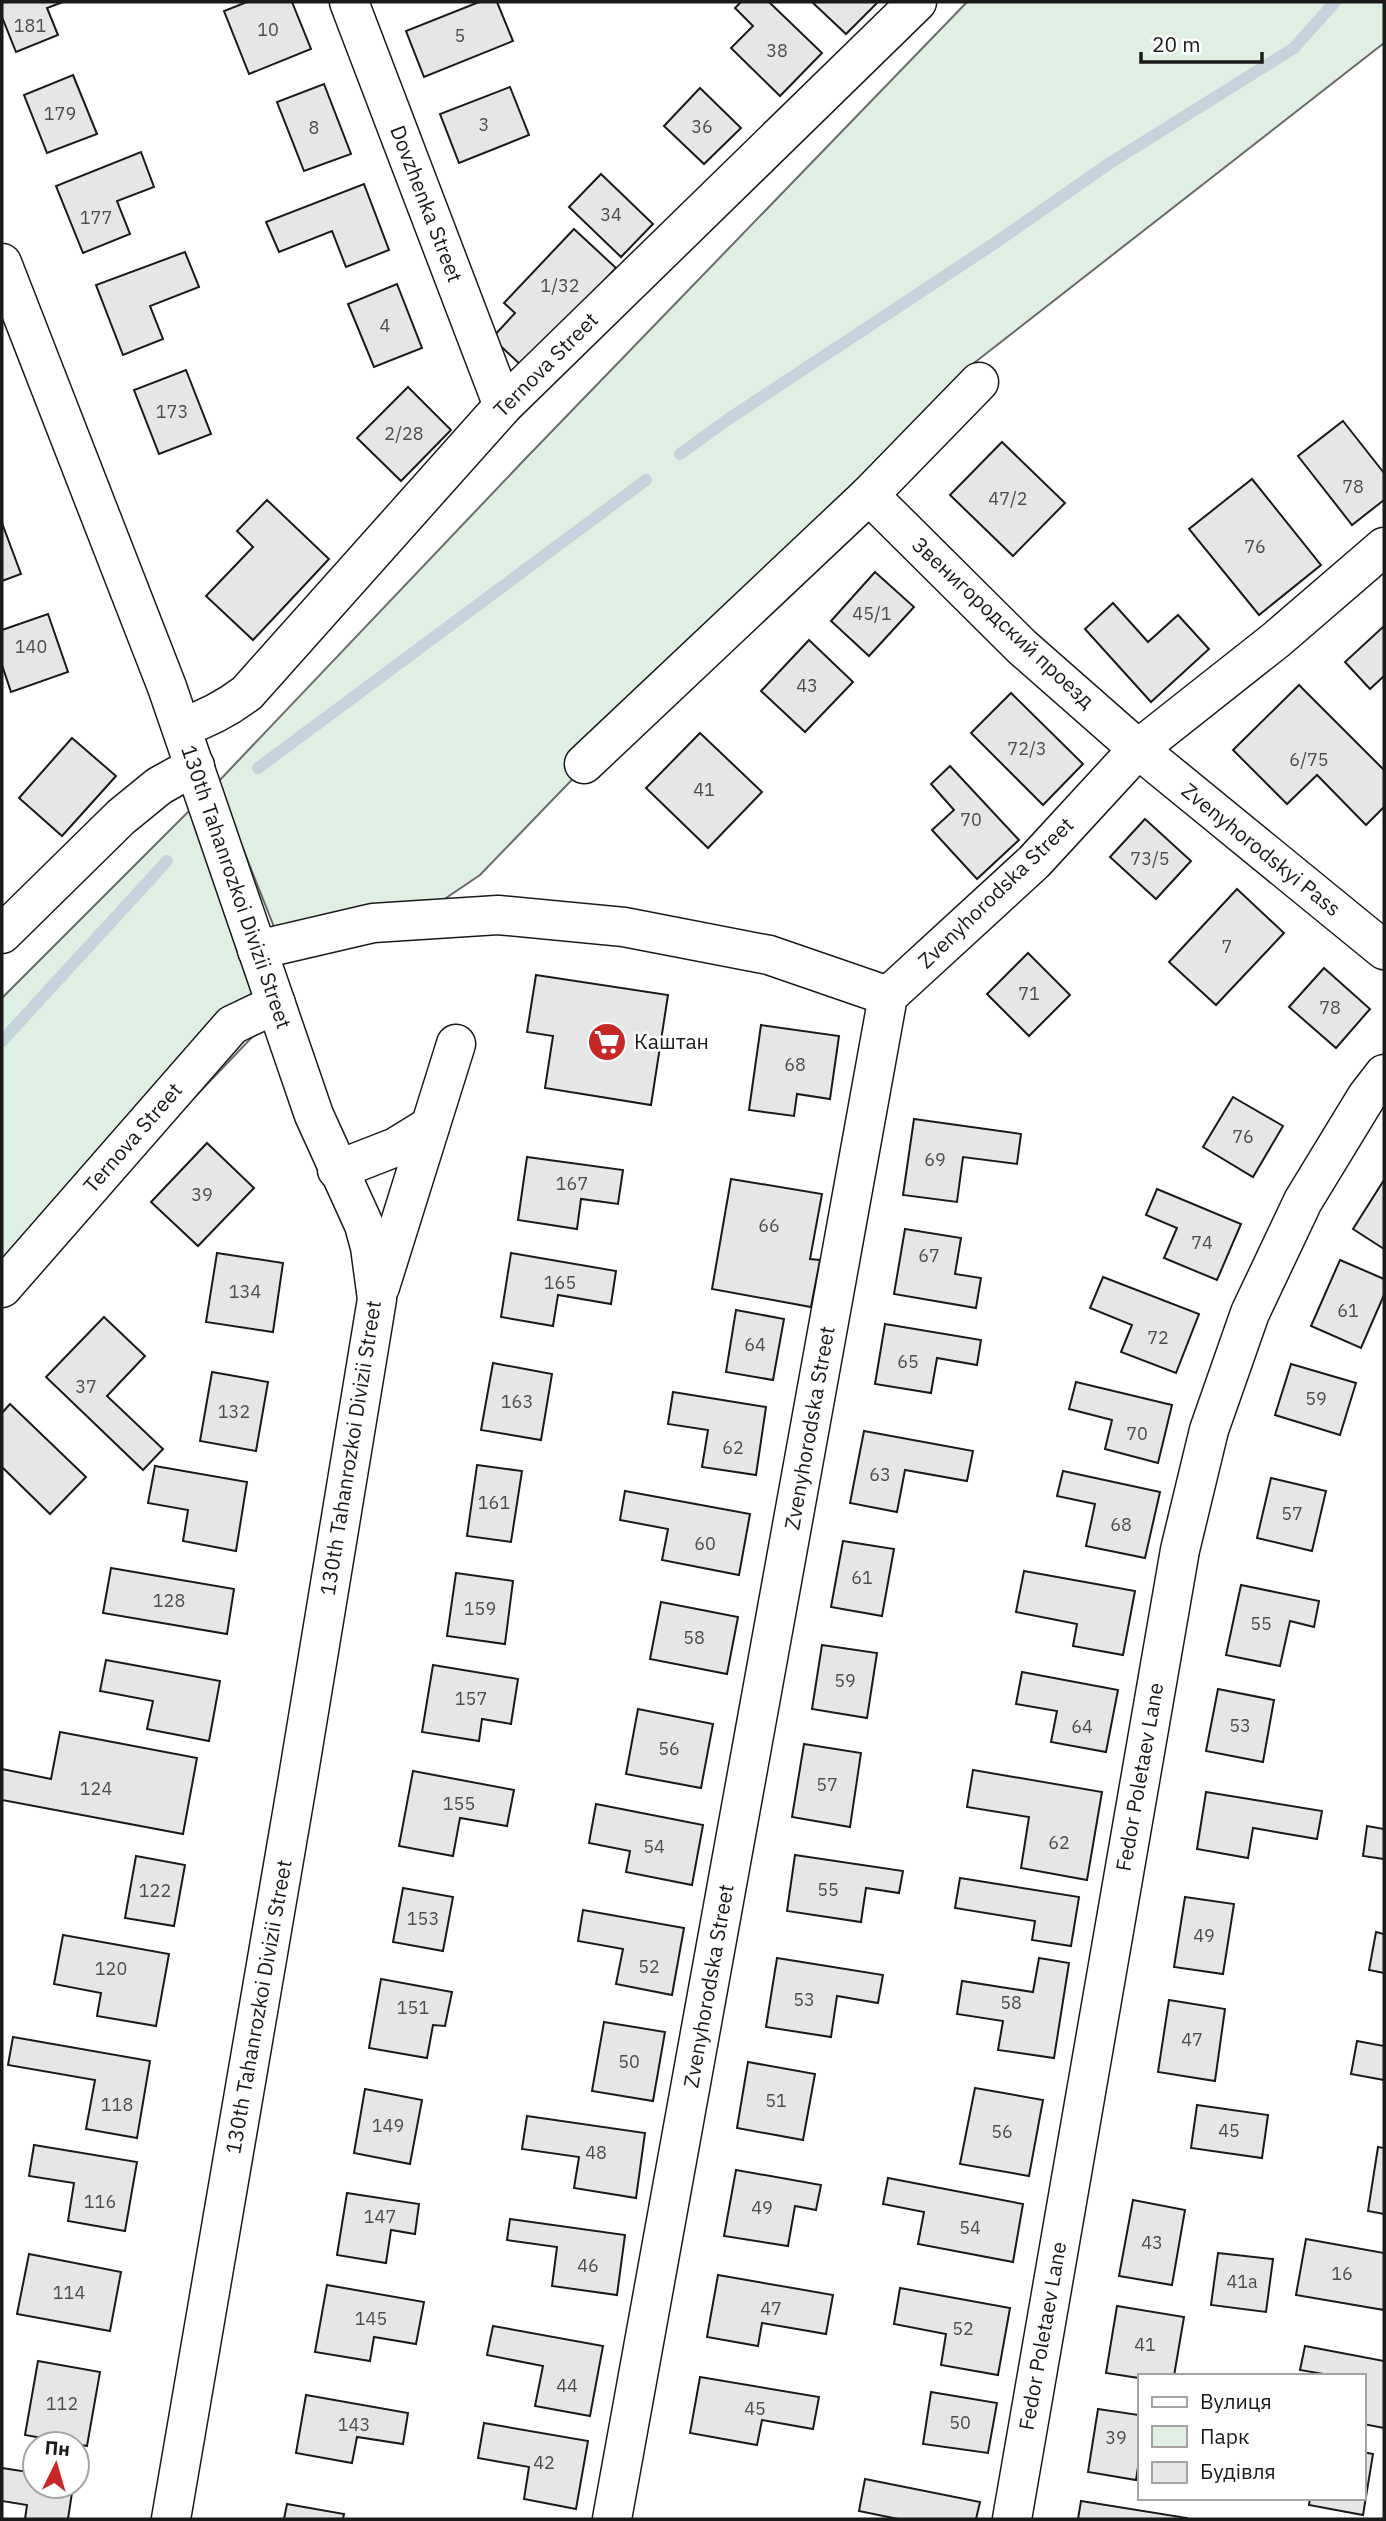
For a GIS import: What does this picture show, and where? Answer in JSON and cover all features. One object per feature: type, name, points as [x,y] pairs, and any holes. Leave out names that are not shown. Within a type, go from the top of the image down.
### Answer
[{"type":"street","name":"Dovzhenka Street","points":[[349,2],[503,406]]},
{"type":"street","name":"Ternova Street","points":[[182,727],[226,709],[247,693],[503,406],[917,2]]},
{"type":"street","name":"130th Tahanrozkoi Divizii Street","points":[[2,262],[182,727],[314,1115],[364,1225],[370,1247],[377,1299],[171,2519]]},
{"type":"street","points":[[584,764],[869,495],[979,382]]},
{"type":"street","name":"Звенигородский проезд","points":[[869,495],[1022,647],[1138,749]]},
{"type":"street","name":"Zvenyhorodska Street","points":[[612,2519],[888,996],[1034,862],[1138,749],[1276,640],[1384,547]]},
{"type":"street","name":"Zvenyhorodskyi Pass","points":[[1138,749],[1384,950]]},
{"type":"street","points":[[2,933],[121,817],[159,786],[195,766]]},
{"type":"street","points":[[257,950],[373,923],[498,915],[624,927],[769,955],[888,996]]},
{"type":"street","name":"Ternova Street","points":[[2,1288],[232,1025],[276,1004]]},
{"type":"street","points":[[377,1299],[456,1044]]},
{"type":"street","name":"Fedor Poletaev Lane","points":[[1012,2519],[1180,1550],[1209,1430],[1250,1313],[1303,1201],[1367,1096],[1384,1074]]},
{"type":"street","points":[[338,1171],[396,1147],[430,1126]]},
{"type":"green space","points":[[967,2],[1384,2],[1384,43],[974,363],[480,875],[409,923],[282,947],[217,783],[527,457]]},
{"type":"green space","points":[[199,801],[279,1009],[2,1299],[2,998]]},
{"type":"building","points":[[2,2],[63,2],[47,8],[58,35],[16,52],[2,17]]},
{"type":"building","points":[[247,2],[292,2],[311,49],[249,74],[224,11]]},
{"type":"building","points":[[479,2],[497,2],[513,41],[424,77],[406,31]]},
{"type":"building","points":[[741,2],[769,2],[822,53],[780,96],[731,48],[753,26],[735,8]]},
{"type":"building","points":[[812,2],[878,2],[846,34]]},
{"type":"building","points":[[73,75],[97,134],[47,153],[24,95]]},
{"type":"building","points":[[324,84],[351,154],[304,171],[277,102]]},
{"type":"building","points":[[510,87],[529,135],[459,163],[440,114]]},
{"type":"building","points":[[700,88],[741,128],[704,164],[664,126]]},
{"type":"building","points":[[141,152],[154,187],[117,201],[130,234],[83,253],[56,186]]},
{"type":"building","points":[[601,174],[653,224],[621,257],[569,207]]},
{"type":"building","points":[[364,184],[389,250],[346,267],[332,231],[279,252],[266,222]]},
{"type":"building","points":[[574,229],[616,268],[523,367],[492,338],[515,313],[504,303]]},
{"type":"building","points":[[185,252],[199,287],[150,306],[163,339],[123,355],[96,285]]},
{"type":"building","points":[[397,284],[422,348],[374,367],[348,304]]},
{"type":"building","points":[[186,370],[211,434],[159,454],[134,390]]},
{"type":"building","points":[[408,387],[451,430],[401,481],[357,438]]},
{"type":"building","points":[[1343,421],[1384,473],[1384,500],[1352,525],[1298,456]]},
{"type":"building","points":[[1002,442],[1065,503],[1013,556],[950,495]]},
{"type":"building","points":[[1252,479],[1321,565],[1259,615],[1189,529]]},
{"type":"building","points":[[267,500],[329,559],[253,640],[206,596],[253,547],[237,531]]},
{"type":"building","points":[[2,523],[21,574],[2,581]]},
{"type":"building","points":[[875,572],[914,607],[869,656],[831,621]]},
{"type":"building","points":[[1113,603],[1148,642],[1178,615],[1209,649],[1151,702],[1085,629]]},
{"type":"building","points":[[48,614],[68,672],[11,692],[2,665],[2,630]]},
{"type":"building","points":[[1384,626],[1384,676],[1370,689],[1345,662]]},
{"type":"building","points":[[809,640],[853,682],[805,732],[761,691]]},
{"type":"building","points":[[1299,685],[1384,770],[1384,807],[1366,825],[1317,775],[1287,804],[1233,750]]},
{"type":"building","points":[[1011,693],[1083,764],[1043,805],[971,733]]},
{"type":"building","points":[[700,733],[762,792],[708,848],[646,788]]},
{"type":"building","points":[[72,738],[116,776],[62,836],[19,798]]},
{"type":"building","points":[[950,766],[1019,840],[977,879],[932,830],[954,810],[931,784]]},
{"type":"building","points":[[1145,819],[1191,861],[1156,899],[1110,857]]},
{"type":"building","points":[[1237,889],[1284,933],[1216,1005],[1169,962]]},
{"type":"building","points":[[1028,953],[1070,995],[1029,1036],[987,994]]},
{"type":"building","points":[[1324,968],[1370,1009],[1336,1048],[1289,1007]]},
{"type":"building","points":[[536,975],[668,995],[651,1105],[545,1088],[553,1036],[527,1032]]},
{"type":"building","points":[[761,1025],[839,1036],[830,1099],[797,1094],[794,1116],[749,1110]]},
{"type":"building","points":[[1233,1097],[1283,1126],[1253,1177],[1203,1147]]},
{"type":"building","points":[[914,1119],[1021,1134],[1017,1164],[963,1157],[957,1202],[903,1195]]},
{"type":"building","points":[[207,1143],[254,1188],[198,1246],[151,1202]]},
{"type":"building","points":[[527,1157],[623,1170],[618,1204],[581,1199],[577,1229],[518,1220]]},
{"type":"building","points":[[731,1179],[822,1194],[810,1259],[820,1260],[811,1307],[712,1289]]},
{"type":"building","points":[[1384,1180],[1384,1249],[1353,1229]]},
{"type":"building","points":[[1157,1189],[1241,1224],[1217,1280],[1164,1258],[1177,1228],[1146,1215]]},
{"type":"building","points":[[905,1229],[961,1238],[955,1274],[981,1278],[976,1308],[894,1294]]},
{"type":"building","points":[[217,1253],[283,1263],[273,1332],[206,1322]]},
{"type":"building","points":[[511,1253],[616,1271],[611,1304],[558,1295],[553,1326],[501,1317]]},
{"type":"building","points":[[1340,1260],[1384,1279],[1384,1295],[1361,1348],[1311,1326]]},
{"type":"building","points":[[1103,1277],[1199,1314],[1176,1373],[1121,1352],[1132,1325],[1090,1308]]},
{"type":"building","points":[[736,1310],[784,1319],[773,1380],[726,1372]]},
{"type":"building","points":[[104,1317],[145,1356],[107,1396],[163,1449],[143,1470],[46,1377]]},
{"type":"building","points":[[885,1324],[981,1340],[977,1365],[937,1358],[931,1393],[875,1384]]},
{"type":"building","points":[[493,1363],[552,1374],[541,1440],[481,1430]]},
{"type":"building","points":[[1291,1364],[1356,1383],[1340,1435],[1275,1415]]},
{"type":"building","points":[[212,1372],[268,1382],[256,1451],[200,1441]]},
{"type":"building","points":[[1076,1382],[1172,1405],[1158,1463],[1105,1449],[1112,1420],[1069,1409]]},
{"type":"building","points":[[673,1392],[766,1407],[756,1475],[702,1467],[708,1430],[668,1424]]},
{"type":"building","points":[[10,1404],[86,1477],[50,1514],[2,1467],[2,1413]]},
{"type":"building","points":[[864,1431],[973,1451],[967,1481],[905,1470],[897,1512],[850,1503]]},
{"type":"building","points":[[477,1465],[522,1471],[511,1542],[467,1536]]},
{"type":"building","points":[[155,1466],[247,1482],[236,1551],[183,1541],[188,1510],[148,1503]]},
{"type":"building","points":[[1063,1471],[1160,1492],[1145,1558],[1086,1546],[1095,1504],[1057,1496]]},
{"type":"building","points":[[1271,1478],[1326,1491],[1312,1551],[1257,1538]]},
{"type":"building","points":[[625,1491],[750,1514],[739,1575],[662,1560],[668,1529],[620,1520]]},
{"type":"building","points":[[843,1541],[894,1549],[882,1616],[831,1607]]},
{"type":"building","points":[[111,1568],[234,1589],[227,1634],[103,1613]]},
{"type":"building","points":[[1024,1571],[1135,1591],[1123,1655],[1073,1646],[1077,1624],[1016,1612]]},
{"type":"building","points":[[456,1573],[513,1581],[505,1644],[447,1636]]},
{"type":"building","points":[[1241,1585],[1319,1601],[1314,1627],[1290,1621],[1280,1666],[1226,1655]]},
{"type":"building","points":[[661,1602],[738,1617],[727,1674],[650,1659]]},
{"type":"building","points":[[822,1645],[877,1653],[867,1718],[812,1709]]},
{"type":"building","points":[[106,1660],[220,1681],[209,1741],[147,1729],[153,1701],[100,1691]]},
{"type":"building","points":[[433,1665],[518,1679],[511,1724],[482,1719],[479,1741],[422,1732]]},
{"type":"building","points":[[1022,1672],[1118,1690],[1106,1752],[1051,1742],[1057,1711],[1016,1704]]},
{"type":"building","points":[[1218,1689],[1274,1700],[1263,1762],[1206,1751]]},
{"type":"building","points":[[638,1709],[713,1724],[701,1788],[626,1774]]},
{"type":"building","points":[[60,1732],[197,1758],[183,1834],[2,1800],[2,1769],[51,1779]]},
{"type":"building","points":[[804,1744],[861,1753],[850,1827],[792,1817]]},
{"type":"building","points":[[973,1770],[1102,1792],[1087,1880],[1021,1868],[1029,1817],[967,1807]]},
{"type":"building","points":[[413,1771],[514,1790],[507,1826],[460,1818],[453,1856],[399,1846]]},
{"type":"building","points":[[1206,1792],[1322,1811],[1317,1839],[1253,1828],[1248,1858],[1197,1849]]},
{"type":"building","points":[[596,1804],[703,1825],[692,1885],[626,1872],[630,1851],[589,1843]]},
{"type":"building","points":[[1367,1826],[1384,1829],[1384,1859],[1363,1856]]},
{"type":"building","points":[[795,1855],[903,1871],[899,1893],[866,1888],[861,1922],[787,1911]]},
{"type":"building","points":[[136,1856],[185,1865],[174,1926],[125,1918]]},
{"type":"building","points":[[960,1878],[1079,1897],[1071,1946],[1032,1940],[1035,1921],[955,1908]]},
{"type":"building","points":[[403,1888],[453,1897],[443,1951],[393,1942]]},
{"type":"building","points":[[1185,1897],[1234,1904],[1223,1974],[1174,1967]]},
{"type":"building","points":[[583,1910],[684,1928],[672,1995],[616,1984],[623,1949],[578,1941]]},
{"type":"building","points":[[1376,1932],[1384,1934],[1384,1973],[1369,1970]]},
{"type":"building","points":[[63,1935],[169,1954],[156,2026],[97,2016],[101,1993],[54,1984]]},
{"type":"building","points":[[777,1958],[883,1975],[878,2003],[837,1996],[831,2037],[766,2027]]},
{"type":"building","points":[[1039,1958],[1069,1963],[1054,2058],[998,2050],[1003,2021],[957,2014],[962,1981],[1033,1992]]},
{"type":"building","points":[[381,1979],[452,1992],[445,2026],[433,2025],[427,2058],[369,2048]]},
{"type":"building","points":[[1169,2000],[1225,2009],[1215,2081],[1158,2072]]},
{"type":"building","points":[[604,2022],[665,2032],[653,2101],[592,2091]]},
{"type":"building","points":[[13,2037],[150,2061],[137,2138],[86,2129],[95,2080],[8,2065]]},
{"type":"building","points":[[1357,2041],[1384,2046],[1384,2080],[1351,2074]]},
{"type":"building","points":[[748,2062],[815,2074],[803,2140],[737,2128]]},
{"type":"building","points":[[975,2088],[1043,2100],[1029,2176],[960,2164]]},
{"type":"building","points":[[365,2089],[422,2100],[410,2164],[354,2153]]},
{"type":"building","points":[[1197,2105],[1268,2115],[1262,2158],[1191,2148]]},
{"type":"building","points":[[527,2116],[645,2133],[636,2198],[574,2188],[579,2157],[522,2149]]},
{"type":"building","points":[[34,2145],[137,2162],[125,2231],[68,2221],[74,2183],[29,2176]]},
{"type":"building","points":[[1378,2147],[1384,2148],[1384,2214],[1368,2211]]},
{"type":"building","points":[[736,2170],[821,2185],[816,2210],[795,2206],[788,2246],[724,2236]]},
{"type":"building","points":[[888,2178],[1023,2204],[1013,2262],[918,2244],[924,2212],[883,2204]]},
{"type":"building","points":[[347,2193],[419,2204],[415,2234],[391,2230],[386,2263],[337,2255]]},
{"type":"building","points":[[1133,2200],[1185,2210],[1172,2285],[1119,2276]]},
{"type":"building","points":[[510,2219],[625,2235],[617,2295],[552,2286],[557,2247],[507,2240]]},
{"type":"building","points":[[1306,2239],[1384,2253],[1384,2310],[1296,2295]]},
{"type":"building","points":[[1218,2253],[1273,2259],[1266,2312],[1211,2305]]},
{"type":"building","points":[[29,2254],[121,2272],[110,2331],[17,2314]]},
{"type":"building","points":[[718,2275],[833,2295],[826,2334],[762,2323],[758,2346],[707,2337]]},
{"type":"building","points":[[327,2285],[424,2302],[416,2344],[374,2337],[370,2361],[315,2352]]},
{"type":"building","points":[[900,2288],[1010,2308],[998,2375],[941,2365],[946,2334],[894,2324]]},
{"type":"building","points":[[1117,2306],[1184,2317],[1174,2374],[1138,2374],[1138,2378],[1106,2373]]},
{"type":"building","points":[[493,2326],[603,2346],[590,2416],[535,2406],[543,2366],[487,2355]]},
{"type":"building","points":[[1305,2346],[1384,2361],[1384,2428],[1365,2424],[1365,2374],[1323,2374],[1300,2370]]},
{"type":"building","points":[[38,2361],[100,2372],[90,2430],[26,2430]]},
{"type":"building","points":[[700,2377],[819,2397],[813,2429],[762,2420],[757,2445],[690,2433]]},
{"type":"building","points":[[931,2392],[997,2403],[988,2453],[923,2444]]},
{"type":"building","points":[[306,2395],[408,2413],[403,2444],[357,2437],[352,2463],[296,2453]]},
{"type":"building","points":[[1098,2409],[1138,2415],[1136,2480],[1088,2472]]},
{"type":"building","points":[[484,2423],[588,2441],[576,2509],[524,2499],[529,2467],[478,2458]]},
{"type":"building","points":[[1365,2452],[1373,2454],[1363,2515],[1309,2505],[1310,2500],[1365,2500]]},
{"type":"building","points":[[2,2468],[21,2471],[21,2500],[71,2500],[68,2519],[25,2519],[27,2505],[2,2501]]},
{"type":"building","points":[[865,2479],[980,2502],[976,2519],[898,2519],[859,2511]]},
{"type":"building","points":[[1081,2501],[1187,2518],[1187,2519],[1078,2519]]},
{"type":"building","points":[[287,2504],[344,2514],[343,2519],[284,2519]]},
{"type":"waterway","points":[[680,454],[1110,163],[1294,48],[1335,2]]},
{"type":"waterway","points":[[258,768],[646,480]]},
{"type":"waterway","points":[[2,1041],[167,861]]},
{"type":"place","name":"Каштан","points":[[607,1042]]}]
